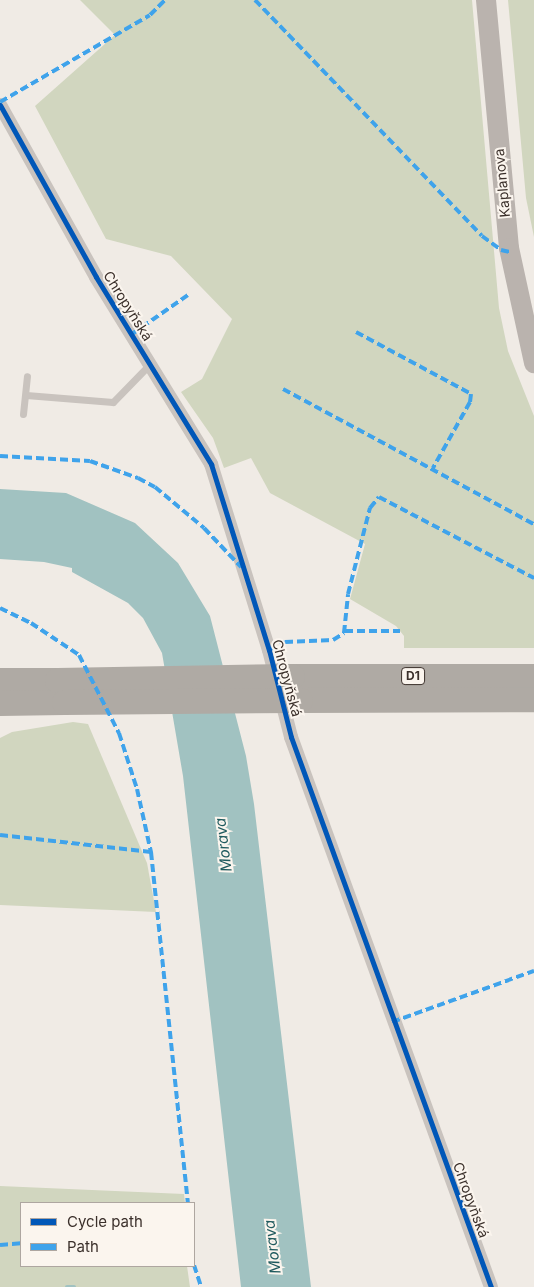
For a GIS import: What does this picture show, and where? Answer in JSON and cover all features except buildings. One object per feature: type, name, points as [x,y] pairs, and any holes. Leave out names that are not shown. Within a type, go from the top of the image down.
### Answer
[{"type":"highway","name":"D1","points":[[0,703],[60,691],[292,676],[534,676]]},
{"type":"highway","name":"D1","points":[[0,680],[60,691],[300,700],[534,699]]},
{"type":"main road","name":"Kaplanova","points":[[486,0],[509,248],[534,364]]},
{"type":"street","name":"Chropyňská","points":[[0,105],[96,277],[211,464],[269,650],[290,737],[491,1287]]},
{"type":"lane","points":[[26,395],[113,402],[151,364]]},
{"type":"lane","points":[[23,414],[27,376]]},
{"type":"green space","points":[[80,0],[472,0],[499,308],[508,351],[534,416],[534,648],[404,648],[404,636],[396,626],[350,599],[365,544],[270,493],[251,458],[224,468],[213,438],[181,392],[202,379],[232,319],[171,256],[106,239],[35,106],[115,35]]},
{"type":"green space","points":[[508,0],[534,0],[534,237],[526,198]]},
{"type":"green space","points":[[73,722],[88,724],[147,863],[156,912],[0,905],[0,738],[12,732]]},
{"type":"green space","points":[[0,1186],[184,1194],[185,1202],[20,1202],[20,1267],[187,1267],[190,1287],[0,1287]]},
{"type":"water","name":"Morava","points":[[0,489],[66,493],[135,523],[178,563],[210,616],[246,756],[254,804],[311,1287],[241,1287],[183,776],[162,653],[143,618],[128,603],[72,572],[72,568],[44,562],[0,559]]},
{"type":"waterway","points":[[67,1287],[74,1287]]},
{"type":"marked path","points":[[0,102],[150,15],[165,0]]},
{"type":"marked path","points":[[255,0],[482,236],[501,250],[510,252]]},
{"type":"marked path","points":[[132,334],[188,295]]},
{"type":"marked path","points":[[356,332],[471,394],[470,402],[433,468]]},
{"type":"marked path","points":[[283,389],[534,524]]},
{"type":"marked path","points":[[0,456],[90,461],[138,478],[155,487],[204,528],[241,567]]},
{"type":"marked path","points":[[269,650],[285,642],[333,640],[344,633],[348,594],[370,508],[379,497],[534,578]]},
{"type":"marked path","points":[[0,608],[31,623],[79,655],[119,733],[137,789],[151,852],[188,1202]]},
{"type":"marked path","points":[[345,631],[400,631]]},
{"type":"marked path","points":[[0,835],[151,852]]},
{"type":"marked path","points":[[392,1022],[534,971]]},
{"type":"marked path","points":[[0,1245],[20,1243]]},
{"type":"marked path","points":[[195,1267],[201,1287]]},
{"type":"cycle path","points":[[0,105],[96,277],[211,464],[269,650],[291,737],[491,1287]]}]
